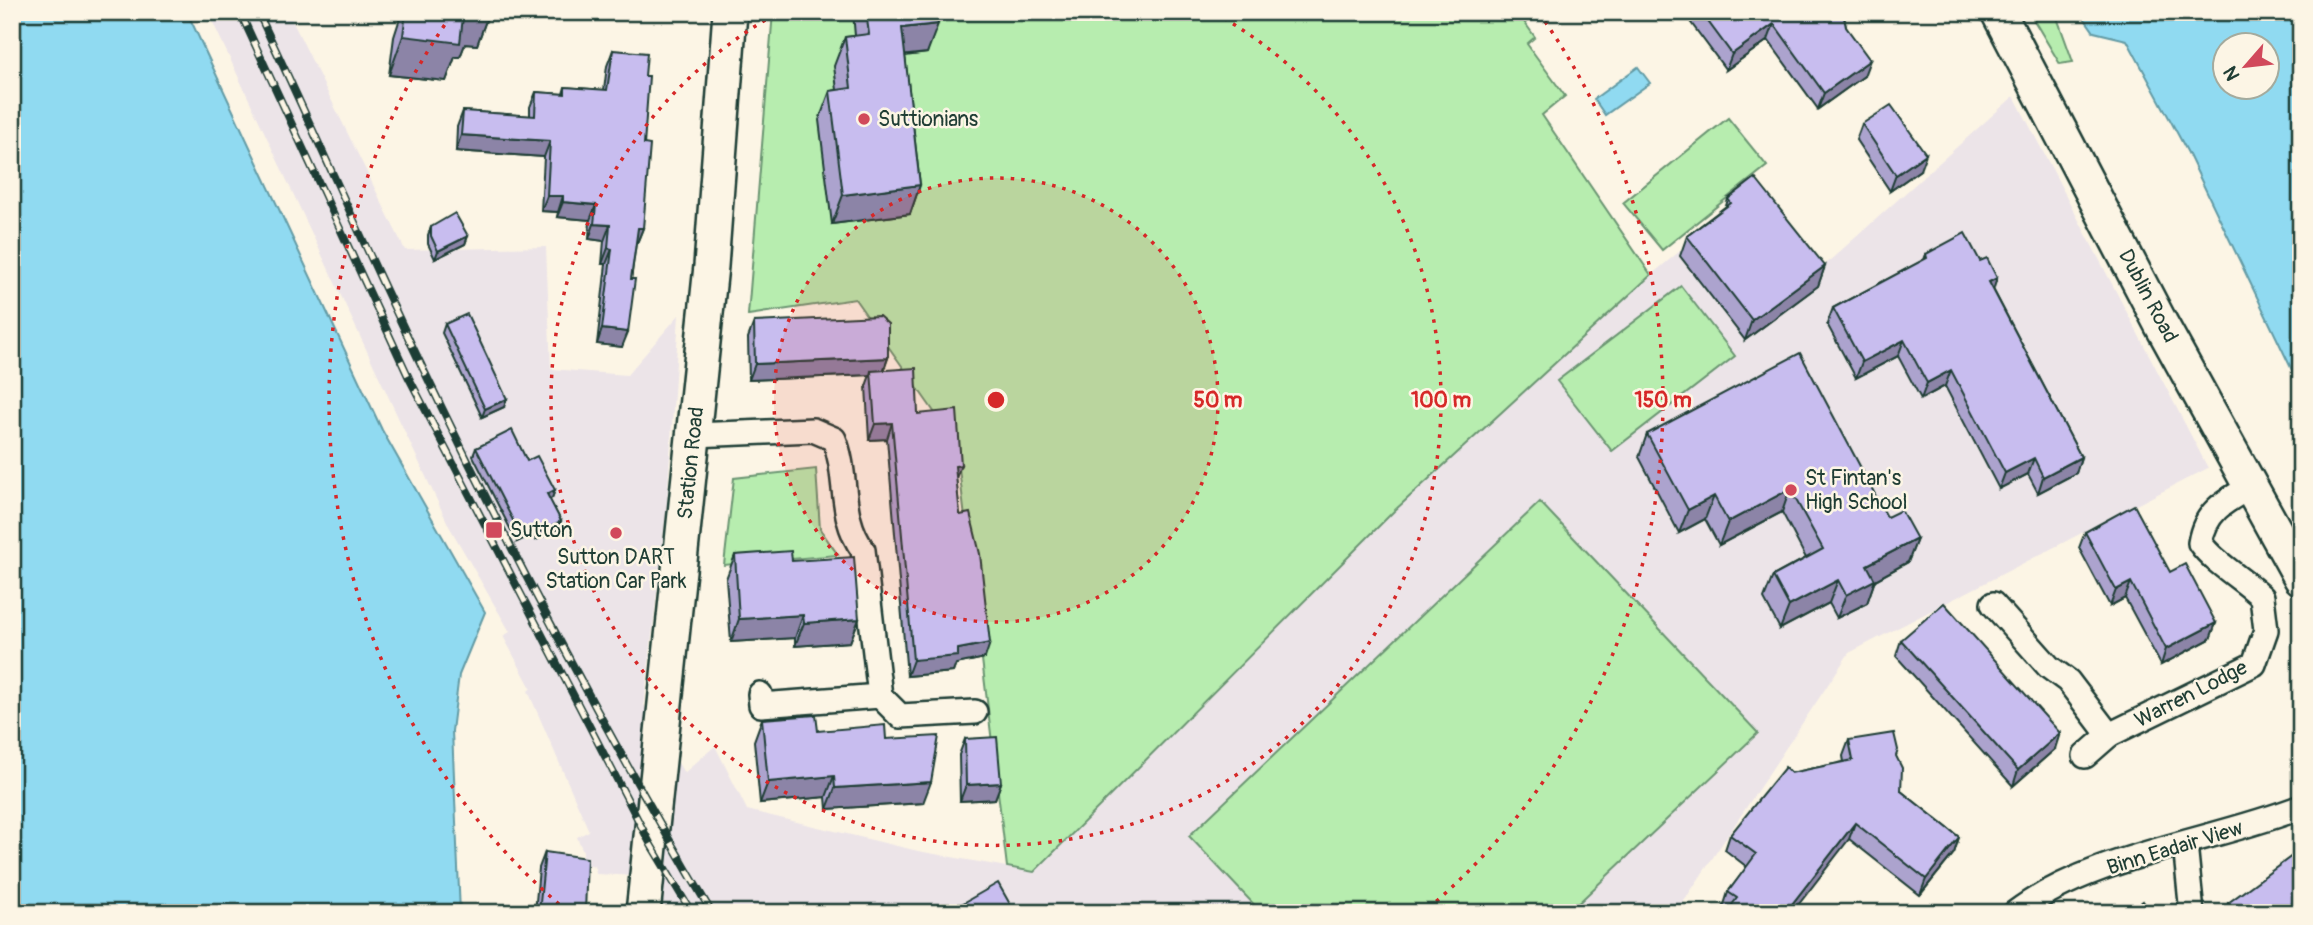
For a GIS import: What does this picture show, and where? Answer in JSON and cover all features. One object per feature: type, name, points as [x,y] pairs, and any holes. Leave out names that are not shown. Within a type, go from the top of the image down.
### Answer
[{"type":"main road","name":"Station Road","points":[[643,913],[711,267],[730,12]]},
{"type":"main road","name":"Dublin Road","points":[[1998,12],[2161,324],[2301,578]]},
{"type":"street","points":[[694,435],[813,430],[834,439],[840,452],[847,519],[852,535],[863,550],[880,696],[900,716],[975,712]]},
{"type":"street","name":"Warren Lodge","points":[[2085,757],[2109,735],[2255,664],[2266,630],[2262,597],[2234,571],[2208,555],[2200,543],[2203,526],[2217,506],[2252,486]]},
{"type":"street","name":"Warren Lodge","points":[[1993,604],[2049,667],[2068,681],[2109,735]]},
{"type":"street","points":[[760,694],[761,705],[880,696]]},
{"type":"street","name":"Binn Eadair View","points":[[2015,913],[2034,898],[2133,857],[2185,844],[2301,807]]},
{"type":"street","points":[[2185,844],[2192,913]]},
{"type":"shaded area","name":"St Fintan's High School","points":[[208,12],[288,12],[405,250],[546,247],[551,369],[627,375],[679,315],[667,503],[644,705],[684,773],[715,746],[747,810],[918,851],[1034,872],[1394,511],[1651,275],[1750,193],[1818,271],[2014,96],[2208,468],[1849,653],[1676,913],[653,913],[659,877],[596,874],[595,866],[582,865],[583,851],[577,837],[589,831],[528,691],[531,688],[503,636],[510,632],[449,526]]},
{"type":"green space","points":[[773,12],[1517,12],[1535,37],[1527,44],[1565,96],[1542,115],[1651,275],[1394,511],[1034,872],[1007,867],[956,443],[855,299],[748,315]]},
{"type":"green space","points":[[2029,12],[2055,12],[2073,62],[2060,64]]},
{"type":"green space","points":[[1728,118],[1767,166],[1662,250],[1623,203]]},
{"type":"green space","points":[[1681,286],[1735,356],[1612,451],[1557,381]]},
{"type":"green space","points":[[816,469],[820,529],[838,555],[724,565],[734,478]]},
{"type":"green space","points":[[1540,502],[1758,733],[1568,913],[1262,913],[1189,836]]},
{"type":"water","points":[[12,12],[187,12],[382,430],[485,612],[459,675],[452,731],[460,913],[12,913]]},
{"type":"water","points":[[2080,12],[2301,12],[2301,383],[2292,370],[2188,153],[2127,40],[2094,32]]},
{"type":"water","points":[[1638,67],[1650,83],[1605,115],[1594,99]]},
{"type":"building","points":[[406,12],[475,12],[474,18],[463,17],[460,43],[403,36]]},
{"type":"building","name":"Suttionians","points":[[866,12],[936,12],[938,24],[902,28],[920,185],[843,195],[830,91],[851,88],[845,37],[869,34]]},
{"type":"building","points":[[1701,12],[1843,12],[1846,27],[1870,60],[1824,93],[1774,24],[1732,54]]},
{"type":"building","points":[[613,50],[647,53],[645,76],[649,76],[644,144],[650,145],[643,228],[638,228],[631,279],[635,279],[628,332],[602,329],[612,249],[608,248],[610,225],[594,224],[596,205],[563,202],[563,196],[547,196],[550,141],[461,135],[463,111],[535,116],[536,92],[565,94],[565,87],[607,90]]},
{"type":"building","points":[[1891,105],[1926,154],[1896,175],[1862,124]]},
{"type":"building","points":[[1755,178],[1825,266],[1752,320],[1687,236],[1731,203],[1728,199]]},
{"type":"building","points":[[455,213],[468,236],[438,251],[431,236],[431,227]]},
{"type":"building","points":[[1965,233],[1980,261],[1987,258],[1997,278],[1989,282],[2081,457],[2043,477],[2034,458],[2005,473],[1951,370],[1927,383],[1904,340],[1862,362],[1833,308],[1927,258],[1926,254]]},
{"type":"building","points":[[467,314],[507,399],[485,409],[445,324]]},
{"type":"building","points":[[879,316],[888,324],[888,358],[755,364],[754,322]]},
{"type":"building","points":[[1800,353],[1887,517],[1901,510],[1917,539],[1867,565],[1875,580],[1846,595],[1838,580],[1789,606],[1773,576],[1823,549],[1790,489],[1728,522],[1714,496],[1688,510],[1647,434]]},
{"type":"building","points":[[916,368],[918,414],[957,410],[961,465],[955,466],[960,515],[970,513],[980,554],[990,643],[958,649],[958,656],[913,660],[892,423],[875,424],[871,371]]},
{"type":"building","points":[[512,430],[527,461],[537,456],[555,490],[547,494],[561,521],[539,532],[536,526],[520,534],[476,448]]},
{"type":"building","points":[[2134,505],[2170,572],[2185,564],[2216,623],[2166,649],[2131,582],[2116,590],[2085,532]]},
{"type":"building","points":[[791,551],[792,561],[854,557],[859,619],[804,623],[803,615],[739,619],[735,555]]},
{"type":"building","points":[[1944,603],[2060,733],[2018,770],[1901,640]]},
{"type":"building","points":[[816,715],[818,731],[885,725],[886,739],[939,736],[931,782],[835,788],[834,776],[768,782],[762,719]]},
{"type":"building","points":[[1894,733],[1898,750],[1896,756],[1902,768],[1901,791],[1959,837],[1926,879],[1855,823],[1785,913],[1726,913],[1737,898],[1728,892],[1756,854],[1730,835],[1785,767],[1791,773],[1853,760],[1849,740]]},
{"type":"building","points":[[997,737],[1001,783],[966,785],[965,739]]},
{"type":"building","points":[[2300,850],[2301,913],[2235,913],[2228,903]]},
{"type":"building","points":[[545,852],[587,858],[585,913],[539,913]]},
{"type":"building","points":[[998,883],[1015,913],[946,913]]},
{"type":"building","points":[[2143,901],[2151,913],[2127,913]]},
{"type":"railway","points":[[240,12],[409,378],[651,845],[692,913]]},
{"type":"railway","points":[[258,12],[384,286],[500,524],[582,682],[712,913]]},
{"type":"place","name":"Suttionians","points":[[864,119]]},
{"type":"place","name":"St Fintan's High School","points":[[1791,490]]},
{"type":"place","name":"Sutton","points":[[494,530]]},
{"type":"place","name":"Sutton DART Station Car Park","points":[[616,533]]}]
